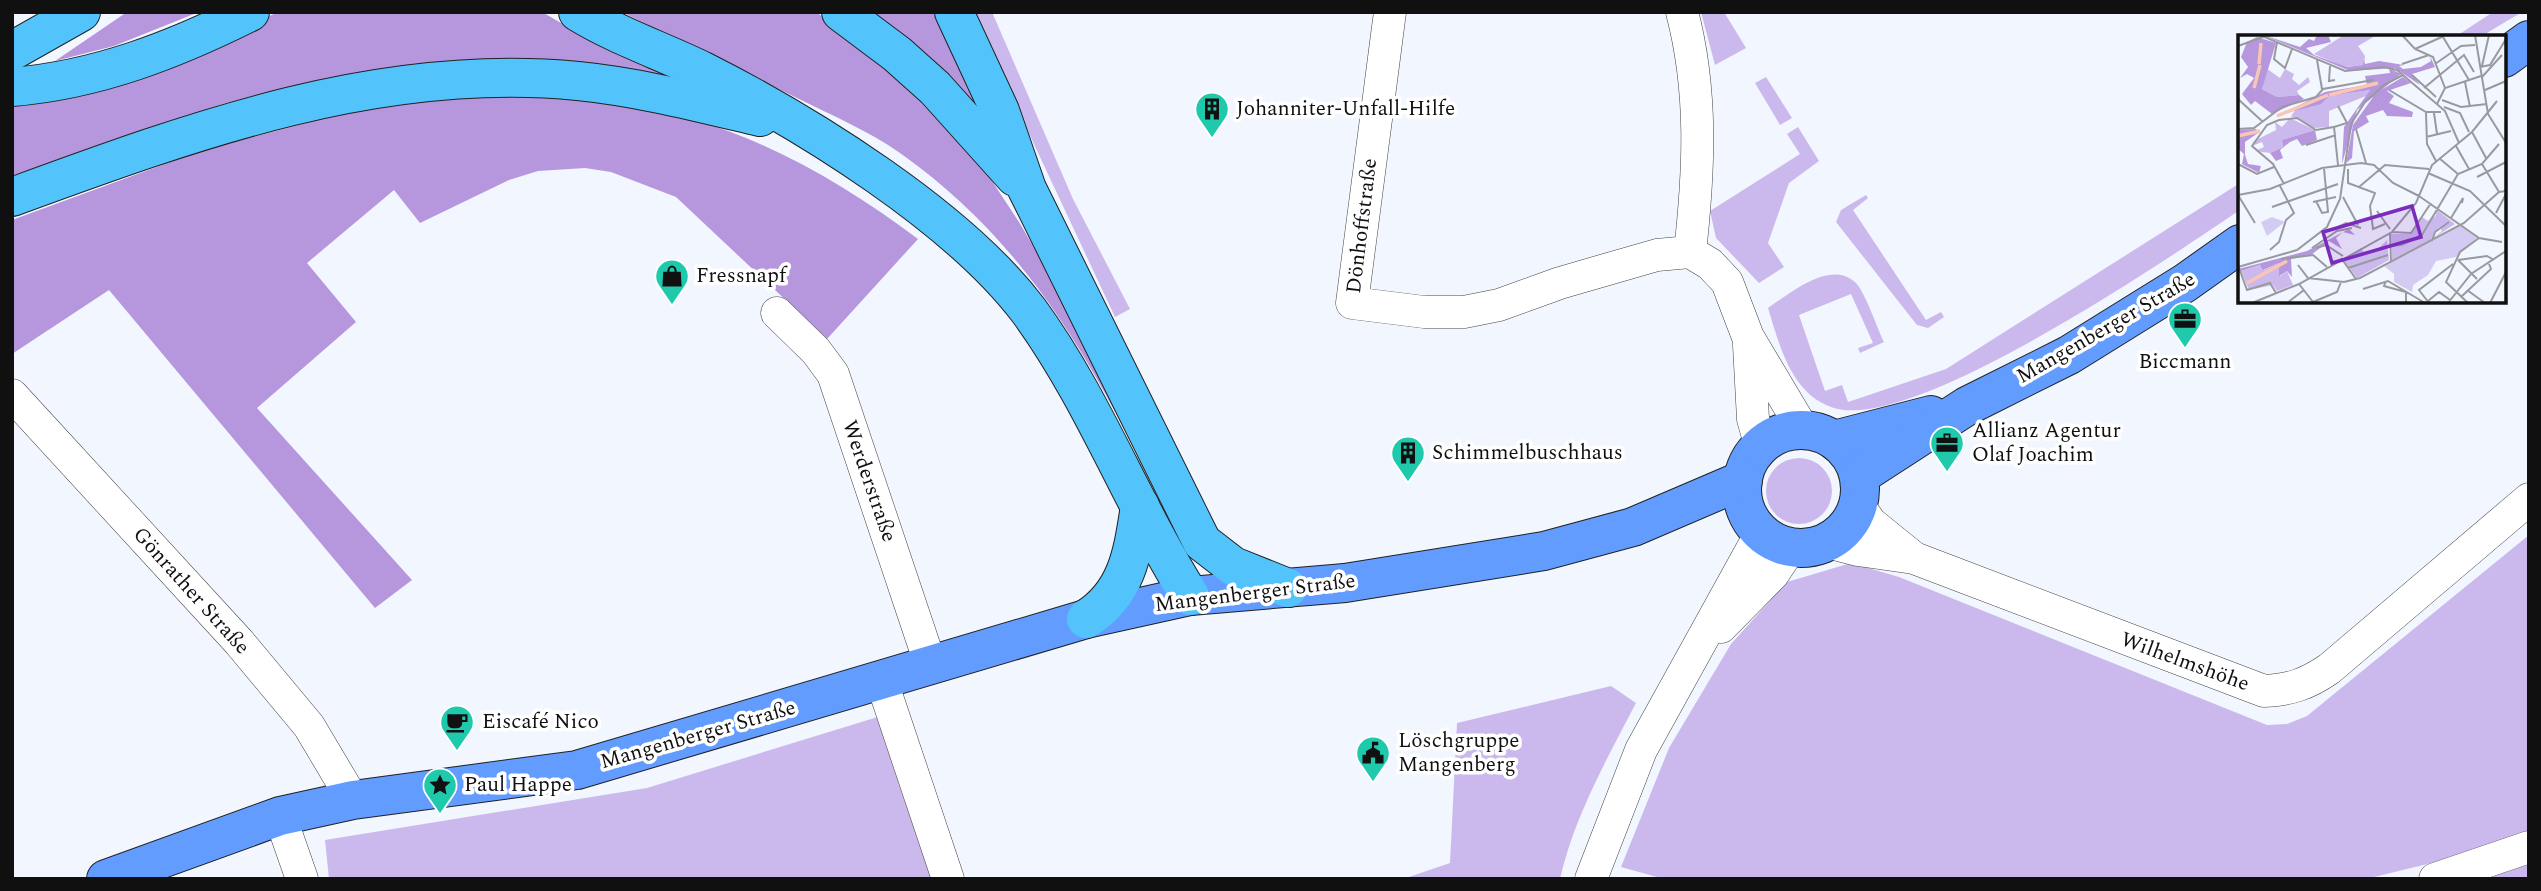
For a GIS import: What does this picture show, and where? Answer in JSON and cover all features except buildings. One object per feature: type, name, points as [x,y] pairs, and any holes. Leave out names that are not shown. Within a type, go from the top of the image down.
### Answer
[{"type":"highway","points":[[12,51],[81,12]]},
{"type":"highway","points":[[12,87],[38,85],[129,65],[194,40],[250,12]]},
{"type":"highway","points":[[841,12],[897,54],[935,88],[1027,189]]},
{"type":"highway","points":[[954,12],[1000,111],[1027,189],[1202,542],[1233,566],[1288,588]]},
{"type":"highway","points":[[582,15],[704,72],[803,127],[900,193],[970,248],[1016,296],[1046,336],[1111,445],[1162,551],[1190,596]]},
{"type":"highway","points":[[12,197],[127,155],[267,111],[377,87],[448,79],[580,81],[702,103],[803,127]]},
{"type":"highway","points":[[1086,619],[1099,611],[1124,579],[1131,559],[1140,506]]},
{"type":"highway","points":[[1190,596],[1202,542]]},
{"type":"main road","points":[[2506,57],[2529,40]]},
{"type":"main road","name":"Mangenberger Straße","points":[[1858,490],[1967,406],[2069,355],[2185,283],[2238,245]]},
{"type":"main road","name":"Mangenberger Straße","points":[[1819,435],[1967,406]]},
{"type":"main road","points":[[1788,432],[1819,435],[1845,450],[1858,490],[1852,520],[1774,523],[1749,462],[1761,447],[1788,432]]},
{"type":"main road","name":"Mangenberger Straße","points":[[106,879],[280,816],[353,800],[577,770],[882,682],[1086,619],[1190,596],[1358,581],[1520,556],[1633,527],[1774,523]]},
{"type":"street","name":"Dönhoffstraße","points":[[1390,12],[1352,303],[1464,312],[1499,305],[1560,282],[1657,254],[1690,252]]},
{"type":"street","points":[[1682,12],[1699,104],[1697,183],[1690,252],[1710,264],[1727,282],[1748,337],[1819,435]]},
{"type":"street","name":"Werderstraße","points":[[778,313],[816,351],[833,374],[931,666]]},
{"type":"street","points":[[1748,337],[1753,419],[1761,447]]},
{"type":"street","name":"Gönrather Straße","points":[[12,395],[239,642],[309,726],[353,800]]},
{"type":"street","name":"Wilhelmshöhe","points":[[1858,490],[1871,523],[1914,558]]},
{"type":"street","name":"Wilhelmshöhe","points":[[1774,523],[1858,550],[1914,558],[2264,691],[2284,691],[2307,684],[2329,669],[2529,499]]},
{"type":"street","points":[[1597,877],[1641,750],[1695,653],[1774,523]]},
{"type":"street","points":[[882,682],[944,867]]},
{"type":"street","points":[[280,816],[302,879]]},
{"type":"street","points":[[2435,879],[2529,847]]},
{"type":"shaded area","points":[[127,12],[199,12],[114,46],[55,61]]},
{"type":"shaded area","points":[[278,12],[542,12],[575,31],[699,87],[366,72],[226,103],[112,140],[12,178],[12,106],[124,84]]},
{"type":"shaded area","points":[[622,12],[816,12],[896,70],[967,143],[1019,222],[1132,415],[1181,526],[1173,529],[1120,422],[1062,322],[1028,275],[990,232],[948,191],[900,153],[863,130]]},
{"type":"shaded area","points":[[868,12],[940,12],[984,113]]},
{"type":"shaded area","points":[[972,12],[992,12],[1073,199],[1130,309],[1115,317]]},
{"type":"shaded area","points":[[1701,12],[1724,12],[1746,48],[1715,65]]},
{"type":"shaded area","points":[[2493,12],[2522,12],[2483,35],[2458,35]]},
{"type":"shaded area","points":[[1766,77],[1792,118],[1780,125],[1755,83]]},
{"type":"shaded area","points":[[454,97],[599,101],[661,111],[701,122],[740,135],[814,171],[850,192],[918,239],[827,339],[676,197],[611,172],[585,168],[538,171],[509,180],[420,223],[394,190],[307,263],[356,322],[257,408],[412,580],[375,608],[109,290],[12,354],[12,220],[203,150],[345,113]]},
{"type":"shaded area","points":[[1798,127],[1819,161],[1789,183],[1768,243],[1784,267],[1759,283],[1716,238],[1710,211],[1800,154],[1787,134]]},
{"type":"shaded area","points":[[2238,184],[2238,211],[2100,301],[1976,370],[1918,395],[1868,409],[1831,407],[1806,391],[1796,379],[1782,351],[1768,308],[1798,287],[1823,276],[1846,276],[1856,283],[1884,342],[1860,353],[1858,348],[1873,343],[1851,294],[1799,315],[1825,391],[1842,385],[1848,402],[1946,369]]},
{"type":"shaded area","points":[[1866,195],[1868,198],[1853,210],[1926,320],[1941,312],[1944,317],[1928,328],[1917,325],[1836,222],[1841,210]]},
{"type":"shaded area","points":[[1793,458],[1805,458],[1823,467],[1830,478],[1830,504],[1823,515],[1812,522],[1793,524],[1780,519],[1771,510],[1766,497],[1766,485],[1771,472],[1780,463]]},
{"type":"shaded area","points":[[2529,535],[2529,831],[2489,849],[2366,879],[1664,879],[1621,867],[1669,748],[1731,644],[1787,582],[1851,563],[1899,577],[2267,725],[2287,724],[2307,716]]},
{"type":"shaded area","points":[[1611,686],[1636,703],[1583,811],[1560,879],[1403,879],[1450,863],[1457,723]]},
{"type":"shaded area","points":[[881,716],[937,879],[329,879],[325,840],[647,788]]},
{"type":"shaded area","points":[[2529,864],[2529,879],[2486,879]]},
{"type":"place","name":"Johanniter-Unfall-Hilfe","points":[[1212,139]]},
{"type":"place","name":"Fressnapf","points":[[672,306]]},
{"type":"place","name":"Biccmann","points":[[2185,349]]},
{"type":"place","name":"Allianz Agentur Olaf Joachim","points":[[1947,473]]},
{"type":"place","name":"Schimmelbuschhaus","points":[[1408,483]]},
{"type":"place","name":"Eiscafé Nico","points":[[457,752]]},
{"type":"place","name":"Löschgruppe Mangenberg","points":[[1373,783]]},
{"type":"place","name":"Paul Happe","points":[[440,815]]}]
